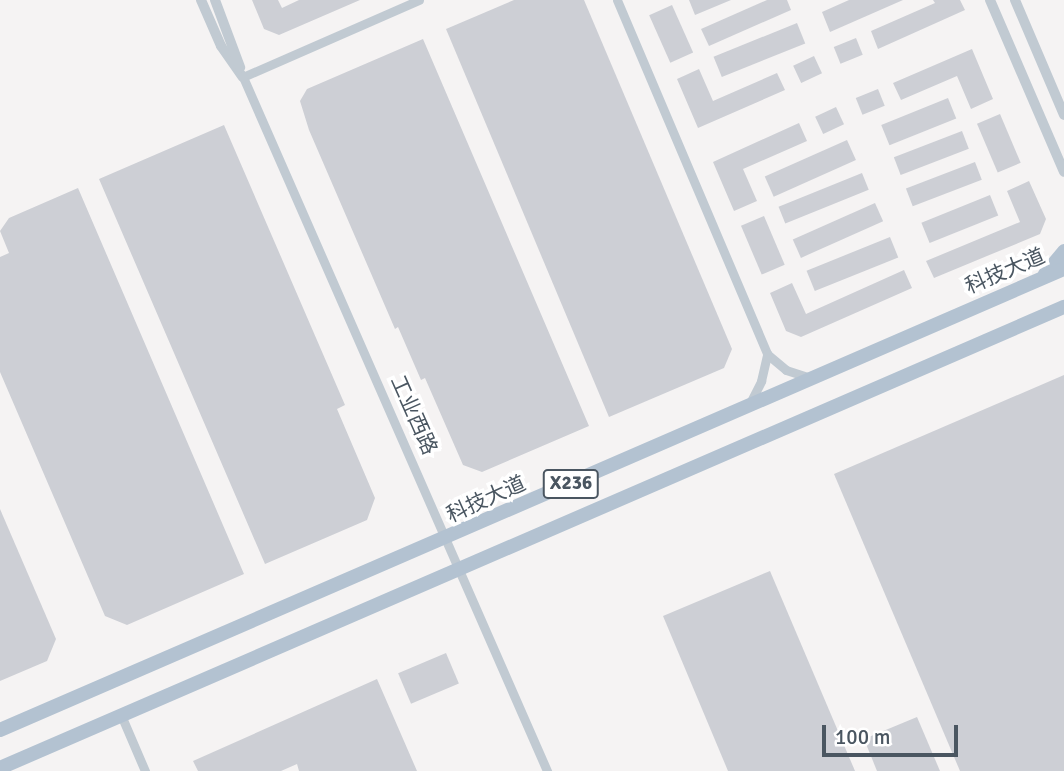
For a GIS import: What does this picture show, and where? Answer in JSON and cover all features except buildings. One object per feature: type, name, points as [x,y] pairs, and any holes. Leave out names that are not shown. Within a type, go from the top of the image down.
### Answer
[{"type":"main road","points":[[1026,285],[1049,270],[1064,251]]},
{"type":"main road","name":"科技大道","points":[[0,730],[1064,269]]},
{"type":"main road","name":"X236","points":[[0,768],[1063,308]]},
{"type":"street","name":"工业西路","points":[[201,0],[221,46],[243,77]]},
{"type":"street","name":"工业西路","points":[[215,0],[233,40],[243,77],[547,771]]},
{"type":"street","points":[[243,77],[419,0]]},
{"type":"street","points":[[617,0],[767,354],[786,370],[812,378]]},
{"type":"street","points":[[990,0],[1064,172]]},
{"type":"street","points":[[1015,0],[1064,114]]},
{"type":"street","points":[[748,406],[761,382],[767,354]]},
{"type":"street","points":[[121,715],[145,771]]}]
